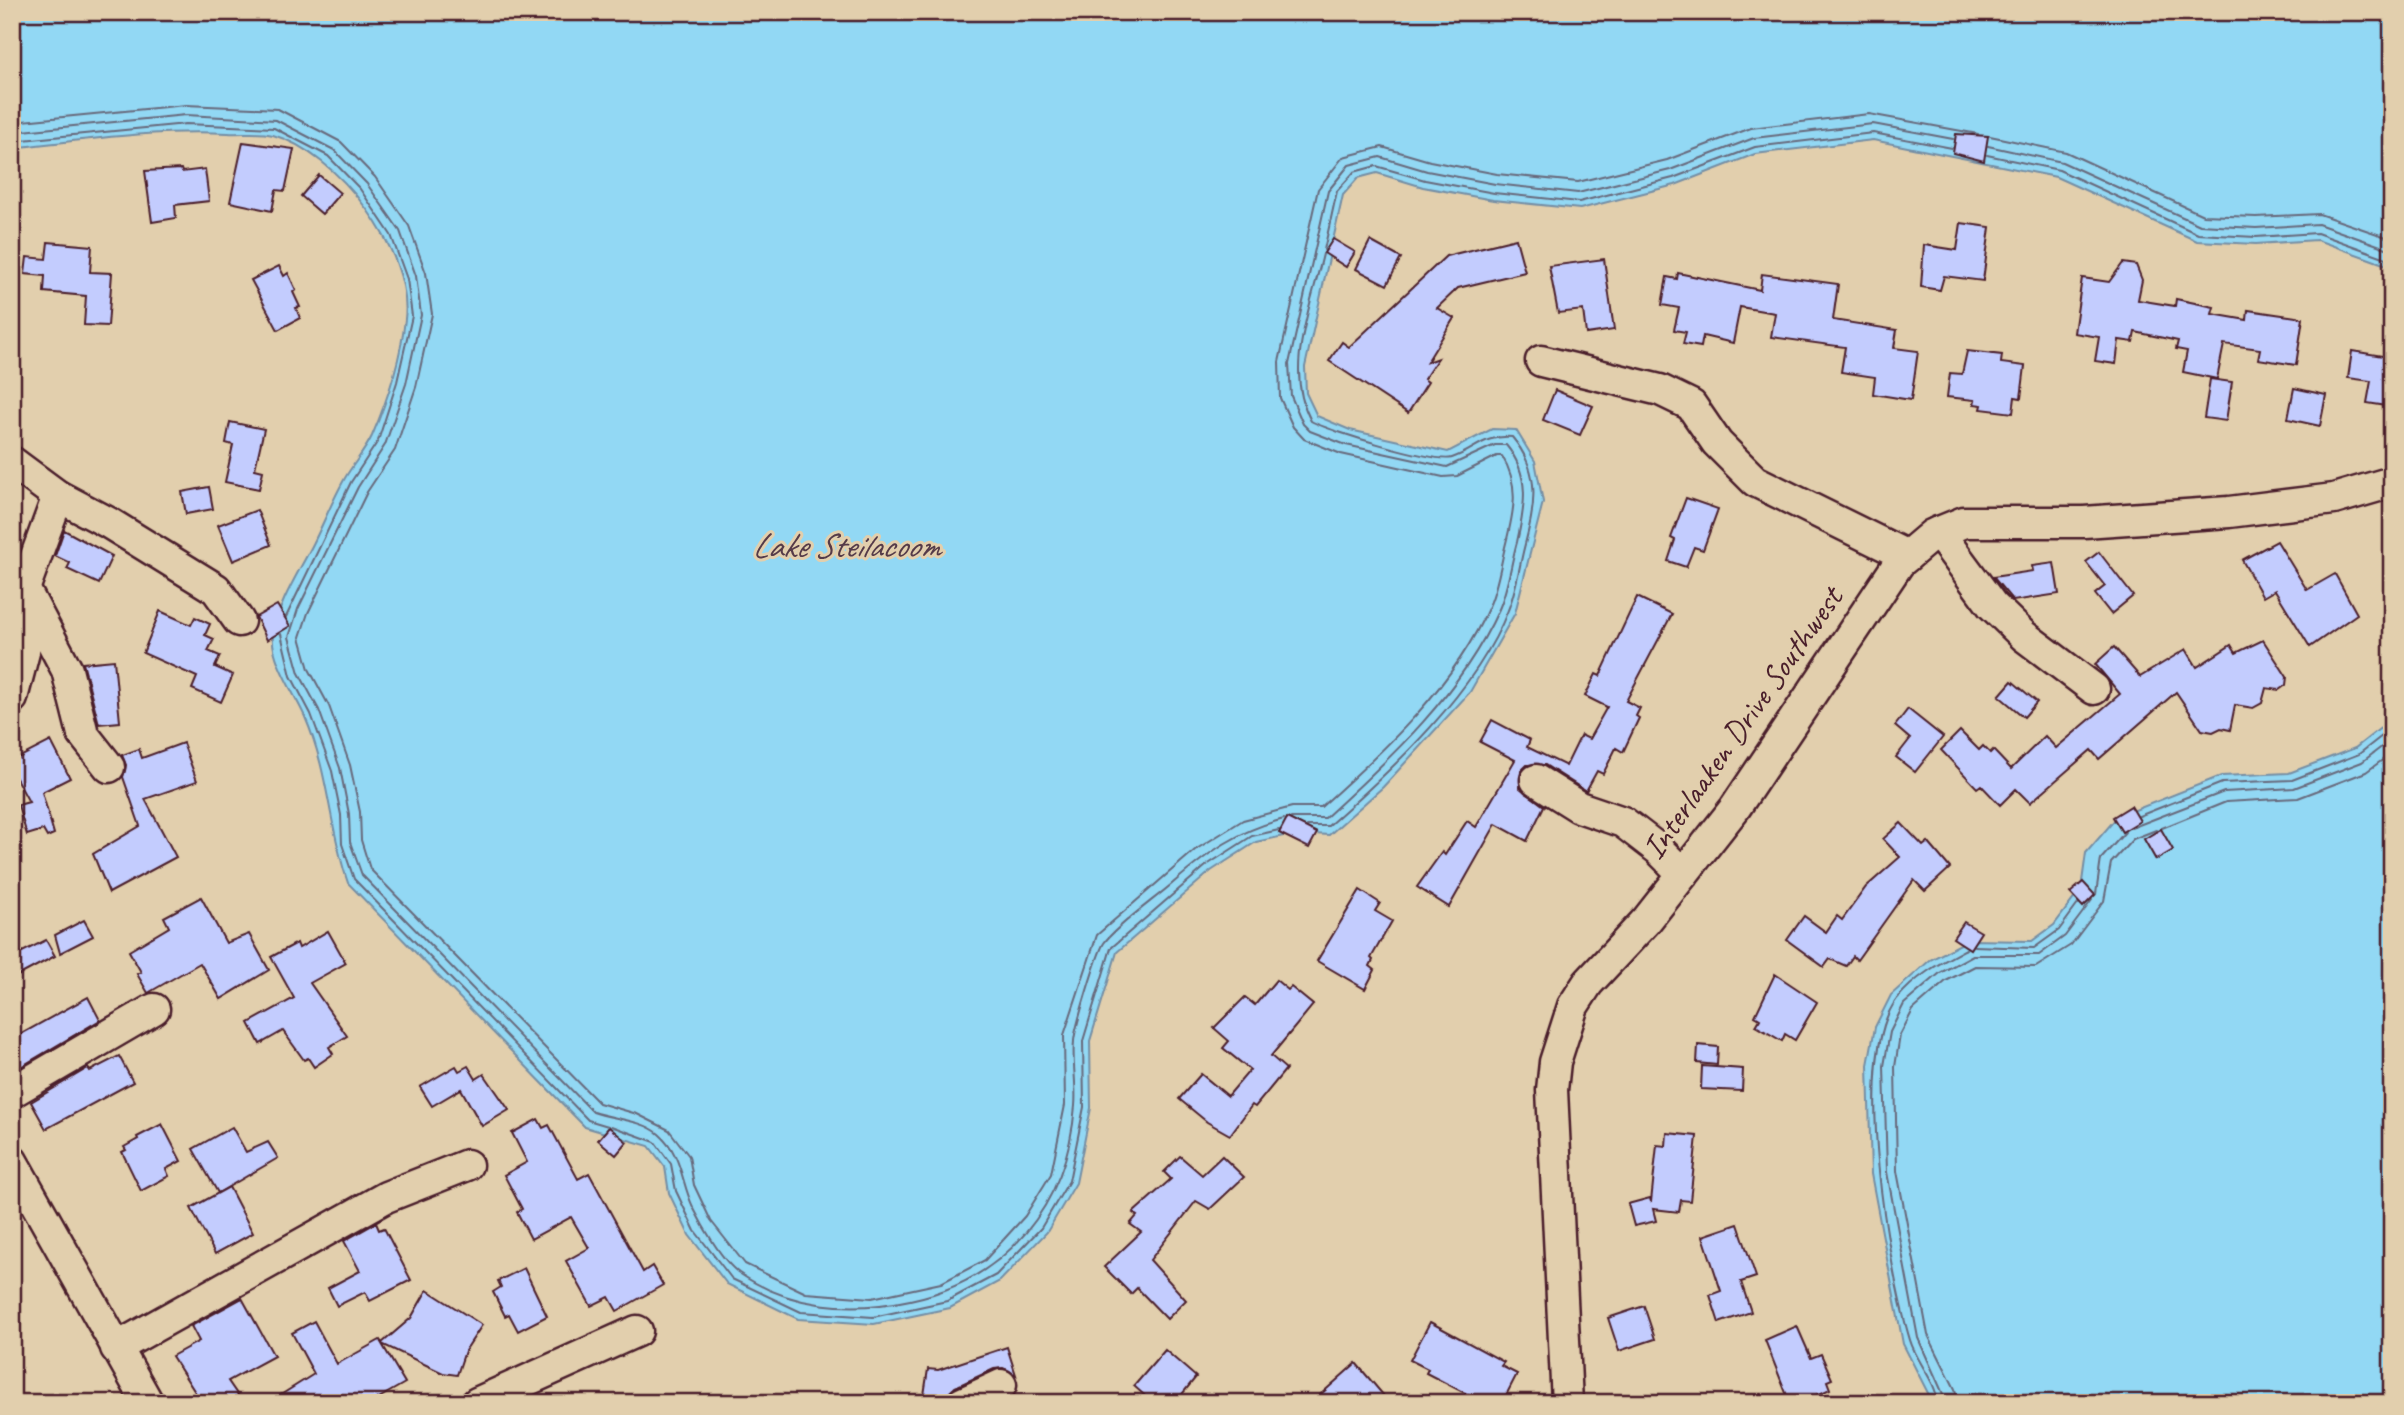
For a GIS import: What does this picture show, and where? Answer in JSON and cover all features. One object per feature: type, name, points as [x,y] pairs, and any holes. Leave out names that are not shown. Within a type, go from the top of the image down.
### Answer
[{"type":"street","points":[[1541,361],[1660,390],[1691,405],[1717,443],[1755,481],[1907,556]]},
{"type":"street","points":[[12,462],[58,496],[216,589],[239,621]]},
{"type":"street","name":"Interlaaken Drive Southwest","points":[[1567,1403],[1552,1090],[1555,1062],[1573,1006],[1588,983],[1646,921],[1735,808],[1808,703],[1872,600],[1907,556],[1938,532],[1964,523],[2084,522],[2284,507],[2334,499],[2392,482]]},
{"type":"street","points":[[12,698],[24,652],[25,625],[20,600],[58,496]]},
{"type":"street","points":[[1938,532],[1992,606],[2024,636],[2094,689]]},
{"type":"street","points":[[24,590],[67,670],[83,734],[108,767]]},
{"type":"street","points":[[1535,780],[1579,807],[1623,822],[1658,849],[1683,874]]},
{"type":"street","points":[[12,1092],[154,1009]]},
{"type":"street","points":[[12,1161],[148,1403]]},
{"type":"street","points":[[116,1348],[386,1197],[467,1164]]},
{"type":"street","points":[[477,1403],[637,1331]]},
{"type":"street","points":[[961,1403],[1001,1385]]},
{"type":"water","name":"Lake Steilacoom","points":[[12,12],[2392,12],[2392,267],[2317,240],[2256,244],[2197,241],[2056,177],[1873,140],[1755,154],[1675,185],[1580,209],[1493,200],[1423,187],[1377,173],[1358,178],[1343,195],[1305,367],[1306,393],[1317,416],[1350,430],[1448,452],[1492,429],[1516,430],[1535,461],[1543,502],[1515,613],[1470,692],[1383,787],[1329,835],[1297,833],[1256,842],[1211,871],[1117,952],[1090,1041],[1091,1108],[1076,1183],[1047,1232],[1000,1281],[950,1308],[874,1324],[798,1319],[727,1284],[689,1235],[669,1193],[665,1167],[649,1146],[585,1127],[348,883],[313,738],[279,666],[273,635],[279,611],[290,588],[348,473],[372,436],[393,379],[405,319],[404,292],[397,264],[384,236],[366,208],[345,183],[322,162],[297,145],[273,135],[174,133],[12,148]]},
{"type":"water","points":[[2392,719],[2392,1403],[1933,1403],[1903,1344],[1871,1174],[1868,1065],[1875,1027],[1891,995],[1930,960],[1968,940],[2032,941],[2054,925],[2081,889],[2086,853],[2117,817],[2221,776],[2289,773],[2355,748]]},
{"type":"building","points":[[1956,134],[1988,136],[1984,161],[1953,153]]},
{"type":"building","points":[[243,142],[294,149],[285,191],[276,190],[272,211],[230,202]]},
{"type":"building","points":[[181,169],[182,172],[205,169],[209,201],[175,205],[176,218],[152,222],[145,171]]},
{"type":"building","points":[[319,175],[340,193],[322,214],[301,196]]},
{"type":"building","points":[[1961,223],[1990,227],[1983,281],[1944,276],[1940,290],[1921,287],[1924,245],[1957,250]]},
{"type":"building","points":[[1333,239],[1355,252],[1346,267],[1324,253]]},
{"type":"building","points":[[1516,239],[1525,272],[1458,288],[1437,308],[1454,318],[1427,362],[1438,358],[1424,379],[1428,382],[1408,413],[1329,361],[1342,342],[1349,347],[1446,256]]},
{"type":"building","points":[[1370,241],[1401,258],[1387,285],[1356,269]]},
{"type":"building","points":[[48,242],[92,246],[90,272],[112,273],[108,326],[84,325],[86,296],[44,292],[45,276],[25,274],[27,257],[46,259]]},
{"type":"building","points":[[1604,259],[1614,330],[1586,334],[1583,310],[1558,313],[1549,266]]},
{"type":"building","points":[[2123,263],[2136,265],[2142,280],[2138,300],[2175,306],[2176,299],[2214,307],[2212,314],[2247,320],[2248,310],[2303,318],[2296,365],[2258,359],[2260,349],[2224,344],[2217,379],[2183,372],[2187,351],[2176,349],[2178,341],[2135,332],[2133,342],[2119,340],[2116,364],[2095,361],[2099,337],[2074,333],[2082,278],[2109,282]]},
{"type":"building","points":[[279,266],[284,276],[288,273],[296,290],[293,292],[300,307],[296,308],[300,318],[278,330],[251,280]]},
{"type":"building","points":[[1678,273],[1760,290],[1762,274],[1838,284],[1833,320],[1897,330],[1894,348],[1918,351],[1911,400],[1873,394],[1875,377],[1841,372],[1845,347],[1771,337],[1775,313],[1740,307],[1733,343],[1703,336],[1701,347],[1683,344],[1686,332],[1674,330],[1679,308],[1662,305],[1667,277],[1677,279]]},
{"type":"building","points":[[1967,351],[2002,355],[2001,363],[2025,366],[2021,398],[2015,397],[2013,413],[1981,409],[1982,405],[1974,404],[1975,400],[1947,397],[1950,373],[1962,374]]},
{"type":"building","points":[[2352,351],[2389,357],[2385,378],[2391,379],[2387,406],[2367,403],[2371,381],[2348,378]]},
{"type":"building","points":[[2210,379],[2232,382],[2226,421],[2204,418]]},
{"type":"building","points":[[2294,388],[2326,395],[2320,426],[2288,419]]},
{"type":"building","points":[[1555,390],[1593,406],[1580,435],[1543,420]]},
{"type":"building","points":[[230,422],[264,429],[255,469],[263,471],[259,489],[225,482],[233,445],[226,443]]},
{"type":"building","points":[[209,487],[213,509],[186,514],[182,492]]},
{"type":"building","points":[[1686,498],[1718,509],[1703,550],[1694,547],[1686,567],[1668,561],[1675,540],[1671,538]]},
{"type":"building","points":[[257,510],[271,545],[233,561],[218,525]]},
{"type":"building","points":[[64,530],[112,556],[99,584],[67,569],[70,563],[55,556]]},
{"type":"building","points":[[2277,541],[2307,590],[2335,574],[2357,614],[2310,647],[2275,590],[2263,597],[2242,560]]},
{"type":"building","points":[[2099,552],[2133,596],[2111,614],[2095,594],[2105,586],[2086,562]]},
{"type":"building","points":[[2054,563],[2059,594],[2013,601],[1993,577],[2033,571],[2032,566]]},
{"type":"building","points":[[1637,597],[1672,614],[1626,701],[1640,708],[1636,716],[1639,718],[1623,752],[1616,748],[1603,774],[1597,771],[1586,791],[1545,765],[1527,765],[1521,771],[1520,788],[1544,806],[1527,841],[1496,824],[1449,907],[1417,887],[1442,852],[1445,855],[1467,821],[1476,827],[1515,760],[1480,742],[1492,720],[1530,740],[1527,747],[1566,766],[1581,735],[1589,739],[1607,707],[1585,696],[1596,674],[1600,676]]},
{"type":"building","points":[[277,605],[290,626],[267,640],[256,617]]},
{"type":"building","points":[[160,611],[191,625],[195,617],[210,624],[205,635],[214,639],[208,651],[220,656],[215,667],[233,675],[221,702],[192,689],[197,677],[143,653]]},
{"type":"building","points":[[2263,640],[2287,677],[2286,685],[2279,690],[2266,688],[2262,703],[2253,708],[2235,705],[2230,730],[2202,730],[2176,692],[2099,759],[2091,750],[2030,803],[2016,789],[2000,805],[1981,785],[1977,788],[1941,750],[1960,731],[1979,750],[1983,746],[1990,753],[1993,750],[2011,769],[2045,736],[2056,748],[2120,694],[2095,664],[2114,647],[2140,677],[2186,649],[2197,667],[2231,645],[2236,653]]},
{"type":"building","points":[[114,660],[120,722],[99,724],[83,663]]},
{"type":"building","points":[[2012,681],[2037,702],[2024,717],[1999,696]]},
{"type":"building","points":[[1908,709],[1943,737],[1915,772],[1896,757],[1910,739],[1895,726]]},
{"type":"building","points":[[51,741],[70,778],[42,792],[54,834],[47,837],[43,830],[27,835],[18,805],[29,802],[12,771],[12,761]]},
{"type":"building","points":[[183,743],[197,781],[145,799],[176,857],[109,893],[93,854],[140,826],[123,777],[126,765],[122,755],[139,749],[142,758]]},
{"type":"building","points":[[2131,806],[2140,821],[2122,832],[2113,817]]},
{"type":"building","points":[[1287,818],[1317,833],[1309,848],[1279,833]]},
{"type":"building","points":[[1901,823],[1923,846],[1928,842],[1950,868],[1925,891],[1914,880],[1857,960],[1853,956],[1846,966],[1830,959],[1824,967],[1787,940],[1804,916],[1826,932],[1837,916],[1842,920],[1866,887],[1900,857],[1883,839]]},
{"type":"building","points":[[2161,829],[2173,850],[2156,860],[2144,839]]},
{"type":"building","points":[[2083,882],[2095,895],[2083,907],[2070,893]]},
{"type":"building","points":[[1360,890],[1380,903],[1375,911],[1392,921],[1371,958],[1373,960],[1370,966],[1375,970],[1365,989],[1317,961]]},
{"type":"building","points":[[201,897],[226,943],[249,934],[269,970],[221,999],[200,963],[148,993],[137,974],[141,972],[129,951],[169,927],[164,917]]},
{"type":"building","points":[[84,920],[93,936],[60,953],[55,935]]},
{"type":"building","points":[[1964,922],[1981,932],[1970,949],[1953,938]]},
{"type":"building","points":[[328,931],[346,963],[310,983],[347,1036],[329,1047],[333,1054],[314,1067],[308,1058],[304,1060],[283,1031],[260,1044],[249,1023],[294,998],[271,957],[297,943],[299,948]]},
{"type":"building","points":[[46,940],[55,956],[12,979],[12,957]]},
{"type":"building","points":[[1775,974],[1817,1002],[1795,1040],[1785,1034],[1782,1041],[1756,1026],[1760,1019],[1755,1016]]},
{"type":"building","points":[[1276,980],[1288,990],[1291,987],[1313,1005],[1271,1056],[1286,1069],[1255,1107],[1252,1105],[1230,1135],[1207,1122],[1179,1099],[1201,1074],[1228,1096],[1250,1070],[1223,1048],[1229,1041],[1214,1028],[1245,997],[1255,1005]]},
{"type":"building","points":[[88,997],[100,1020],[17,1069],[12,1061],[12,1039]]},
{"type":"building","points":[[1698,1045],[1718,1047],[1717,1065],[1697,1063]]},
{"type":"building","points":[[119,1056],[133,1082],[46,1129],[31,1102],[88,1068],[90,1071]]},
{"type":"building","points":[[456,1066],[459,1071],[468,1066],[476,1079],[484,1074],[509,1110],[482,1126],[461,1089],[432,1106],[420,1087]]},
{"type":"building","points":[[1702,1066],[1743,1069],[1742,1091],[1701,1089]]},
{"type":"building","points":[[538,1119],[543,1128],[549,1125],[578,1179],[589,1173],[643,1272],[652,1266],[663,1285],[617,1311],[609,1297],[591,1306],[566,1261],[589,1248],[571,1217],[531,1239],[517,1212],[522,1209],[504,1175],[527,1162],[512,1133]]},
{"type":"building","points":[[162,1124],[181,1161],[166,1169],[169,1176],[141,1191],[122,1152],[126,1150],[124,1147],[138,1139],[137,1137]]},
{"type":"building","points":[[232,1127],[246,1152],[268,1142],[278,1158],[218,1193],[193,1149]]},
{"type":"building","points":[[609,1127],[627,1142],[616,1155],[598,1140]]},
{"type":"building","points":[[1667,1133],[1697,1136],[1690,1201],[1681,1200],[1679,1212],[1653,1209],[1656,1221],[1634,1226],[1628,1204],[1650,1198],[1651,1202],[1657,1145],[1666,1146]]},
{"type":"building","points":[[1180,1156],[1202,1175],[1222,1156],[1244,1177],[1210,1209],[1196,1201],[1150,1260],[1186,1300],[1167,1319],[1137,1288],[1131,1294],[1104,1267],[1141,1232],[1130,1224],[1137,1216],[1133,1213],[1171,1179],[1164,1172]]},
{"type":"building","points":[[229,1187],[253,1233],[215,1254],[191,1208]]},
{"type":"building","points":[[376,1223],[379,1230],[384,1228],[411,1280],[370,1301],[365,1292],[337,1306],[328,1288],[360,1271],[344,1241]]},
{"type":"building","points":[[1738,1224],[1756,1277],[1741,1282],[1751,1312],[1719,1323],[1710,1295],[1721,1291],[1703,1236]]},
{"type":"building","points":[[524,1268],[547,1316],[518,1331],[509,1314],[505,1316],[493,1292],[501,1287],[498,1281]]},
{"type":"building","points":[[427,1290],[482,1325],[465,1351],[457,1375],[443,1373],[382,1344],[405,1383],[370,1403],[268,1403],[314,1374],[292,1333],[314,1321],[337,1364],[380,1340],[382,1343],[411,1318]]},
{"type":"building","points":[[242,1298],[274,1356],[228,1381],[243,1403],[202,1403],[172,1356],[199,1341],[191,1326]]},
{"type":"building","points":[[1644,1306],[1655,1339],[1619,1351],[1608,1318]]},
{"type":"building","points":[[1430,1322],[1504,1362],[1501,1366],[1517,1374],[1502,1403],[1484,1403],[1426,1373],[1428,1369],[1410,1360]]},
{"type":"building","points":[[1797,1326],[1811,1358],[1821,1354],[1832,1379],[1827,1381],[1830,1389],[1800,1403],[1790,1403],[1765,1340]]},
{"type":"building","points":[[1007,1347],[1016,1375],[1003,1368],[994,1369],[955,1387],[946,1398],[924,1395],[928,1369],[938,1370]]},
{"type":"building","points":[[1165,1350],[1196,1377],[1175,1403],[1153,1403],[1134,1386]]},
{"type":"building","points":[[1356,1363],[1390,1403],[1311,1403]]}]
